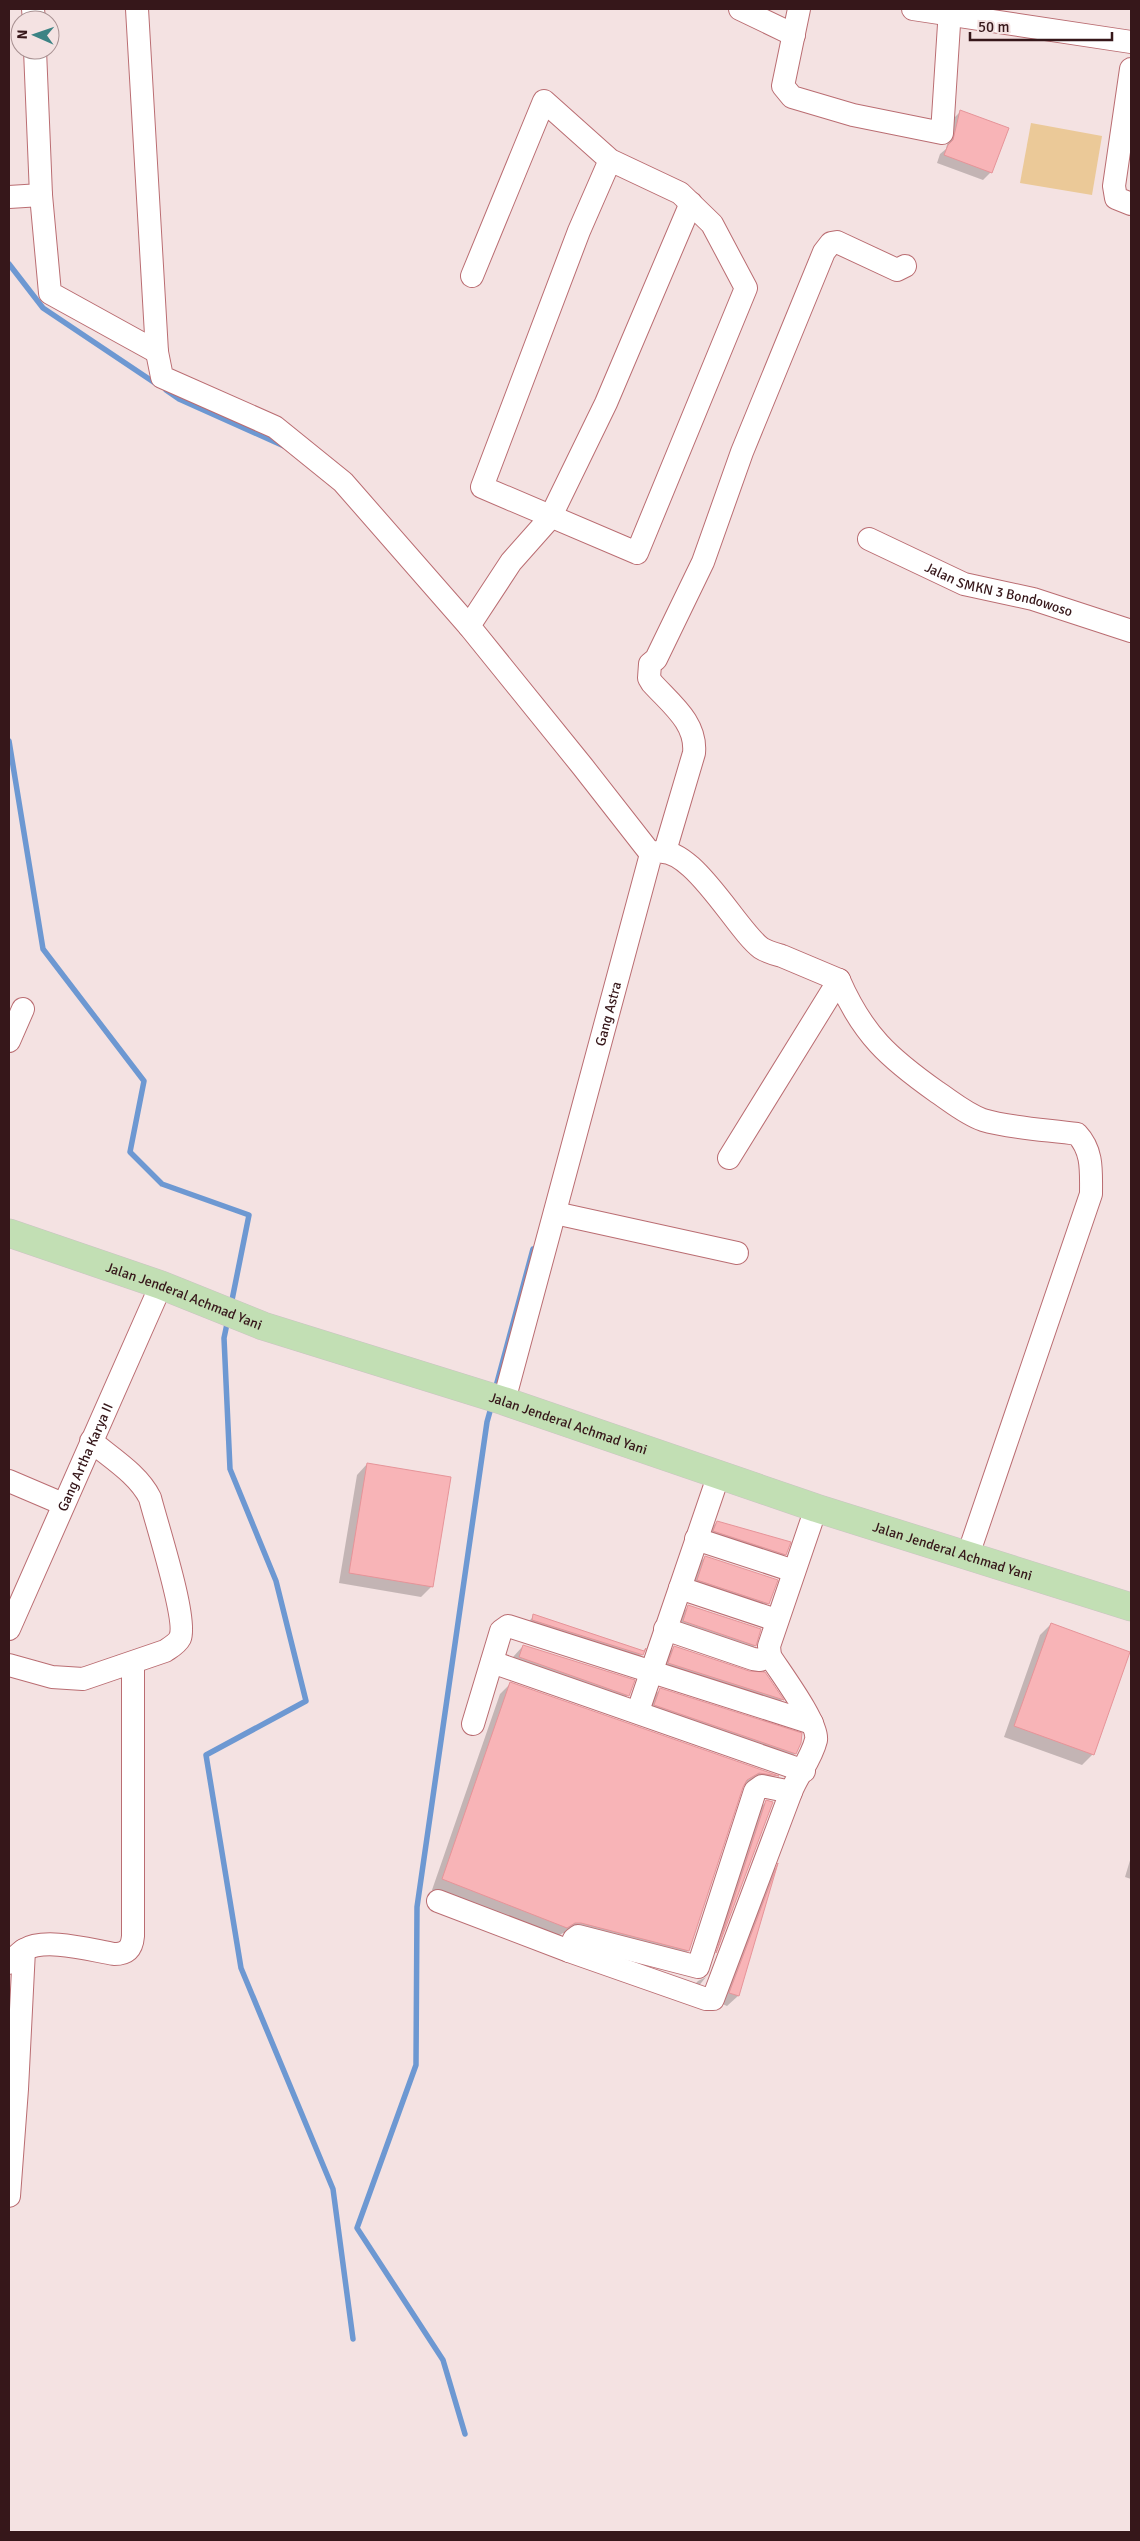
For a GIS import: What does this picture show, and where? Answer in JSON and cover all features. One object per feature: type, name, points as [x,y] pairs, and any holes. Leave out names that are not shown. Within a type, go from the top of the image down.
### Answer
[{"type":"main road","name":"Jalan Jenderal Achmad Yani","points":[[9,1232],[161,1285],[263,1326],[492,1398],[816,1508],[1131,1607]]},
{"type":"street","points":[[138,9],[157,352],[162,377],[275,426],[343,482],[469,626],[584,767],[658,853],[672,853],[701,876],[750,939],[763,950],[839,980],[849,1003],[868,1034],[887,1055],[970,1115],[985,1120],[1077,1134],[1087,1144],[1091,1162],[1091,1194],[968,1555]]},
{"type":"street","points":[[740,9],[794,35]]},
{"type":"street","points":[[799,9],[783,86],[792,97],[853,115],[942,134],[950,11]]},
{"type":"street","points":[[913,9],[950,11],[1131,42]]},
{"type":"street","points":[[35,60],[41,196],[50,293],[157,352]]},
{"type":"street","points":[[1131,69],[1114,186],[1116,198],[1131,204]]},
{"type":"street","points":[[472,276],[544,101],[610,160],[680,193],[712,224],[746,288],[637,553],[550,518],[482,487],[579,231],[610,160]]},
{"type":"street","points":[[9,197],[41,196]]},
{"type":"street","points":[[469,626],[511,562],[550,518],[606,403],[691,203]]},
{"type":"street","name":"Gang Astra","points":[[492,1398],[555,1213],[658,853],[694,753],[694,738],[690,726],[648,678],[650,664],[656,659],[703,562],[742,452],[824,252],[831,243],[837,242],[897,270],[905,266]]},
{"type":"street","name":"Jalan SMKN 3 Bondowoso","points":[[870,538],[964,584],[1033,599],[1131,631]]},
{"type":"street","points":[[729,1158],[839,980]]},
{"type":"street","points":[[9,1041],[23,1009]]},
{"type":"street","points":[[555,1213],[737,1253]]},
{"type":"street","name":"Gang Artha Karya II","points":[[9,1629],[161,1285]]},
{"type":"street","points":[[9,1665],[68,1679],[83,1679],[133,1663],[174,1645],[180,1638],[180,1614],[150,1498],[145,1487],[91,1441]]},
{"type":"street","points":[[638,1711],[719,1474]]},
{"type":"street","points":[[9,1480],[63,1504]]},
{"type":"street","points":[[438,1900],[570,1951],[706,1999],[713,1999],[717,1994],[791,1792],[796,1780],[804,1771],[816,1739],[812,1723],[770,1656],[769,1646],[776,1620],[816,1508]]},
{"type":"street","points":[[696,1539],[794,1571]]},
{"type":"street","points":[[680,1588],[776,1620]]},
{"type":"street","points":[[473,1724],[501,1631],[508,1626],[650,1673],[812,1723]]},
{"type":"street","points":[[665,1629],[753,1660],[760,1660],[770,1656]]},
{"type":"street","points":[[492,1662],[638,1711],[804,1771]]},
{"type":"street","points":[[9,2196],[17,2089],[16,1956],[40,1945],[55,1944],[120,1954],[132,1946],[134,1936],[133,1663]]},
{"type":"street","points":[[698,1967],[755,1791],[762,1786],[791,1792]]},
{"type":"street","points":[[570,1951],[574,1938],[578,1936],[724,1975]]},
{"type":"shaded area","points":[[1031,123],[1102,136],[1092,195],[1020,183]]},
{"type":"building","points":[[960,110],[1009,128],[992,173],[944,155],[948,145],[953,140]]},
{"type":"building","points":[[367,1463],[451,1477],[433,1587],[349,1573]]},
{"type":"building","points":[[717,1521],[791,1542],[786,1555],[713,1531]]},
{"type":"building","points":[[705,1556],[778,1580],[769,1604],[697,1580]]},
{"type":"building","points":[[688,1605],[761,1629],[756,1646],[683,1621]]},
{"type":"building","points":[[533,1614],[644,1651],[646,1648],[643,1655],[532,1620]]},
{"type":"building","points":[[1051,1623],[1130,1652],[1094,1755],[1014,1726]]},
{"type":"building","points":[[523,1645],[635,1680],[629,1696],[519,1657]]},
{"type":"building","points":[[674,1646],[749,1671],[765,1672],[784,1700],[668,1663]]},
{"type":"building","points":[[510,1682],[779,1776],[759,1773],[747,1780],[743,1787],[689,1951],[581,1923],[575,1923],[567,1928],[442,1879]]},
{"type":"building","points":[[660,1688],[802,1733],[801,1743],[796,1754],[654,1705]]},
{"type":"building","points":[[766,1800],[773,1802],[716,1953]]},
{"type":"building","points":[[778,1863],[739,1996],[729,1993]]},
{"type":"waterway","points":[[9,264],[43,308],[158,385]]},
{"type":"waterway","points":[[166,390],[179,399],[284,446]]},
{"type":"waterway","points":[[9,741],[43,949],[144,1081],[130,1152],[162,1184],[249,1215],[231,1305]]},
{"type":"waterway","points":[[495,1390],[533,1249]]},
{"type":"waterway","points":[[228,1319],[224,1338],[230,1469],[276,1581],[306,1701],[206,1755],[241,1968],[333,2189],[353,2339]]},
{"type":"waterway","points":[[465,2434],[443,2360],[357,2228],[416,2065],[417,1907],[487,1422],[492,1404]]}]
